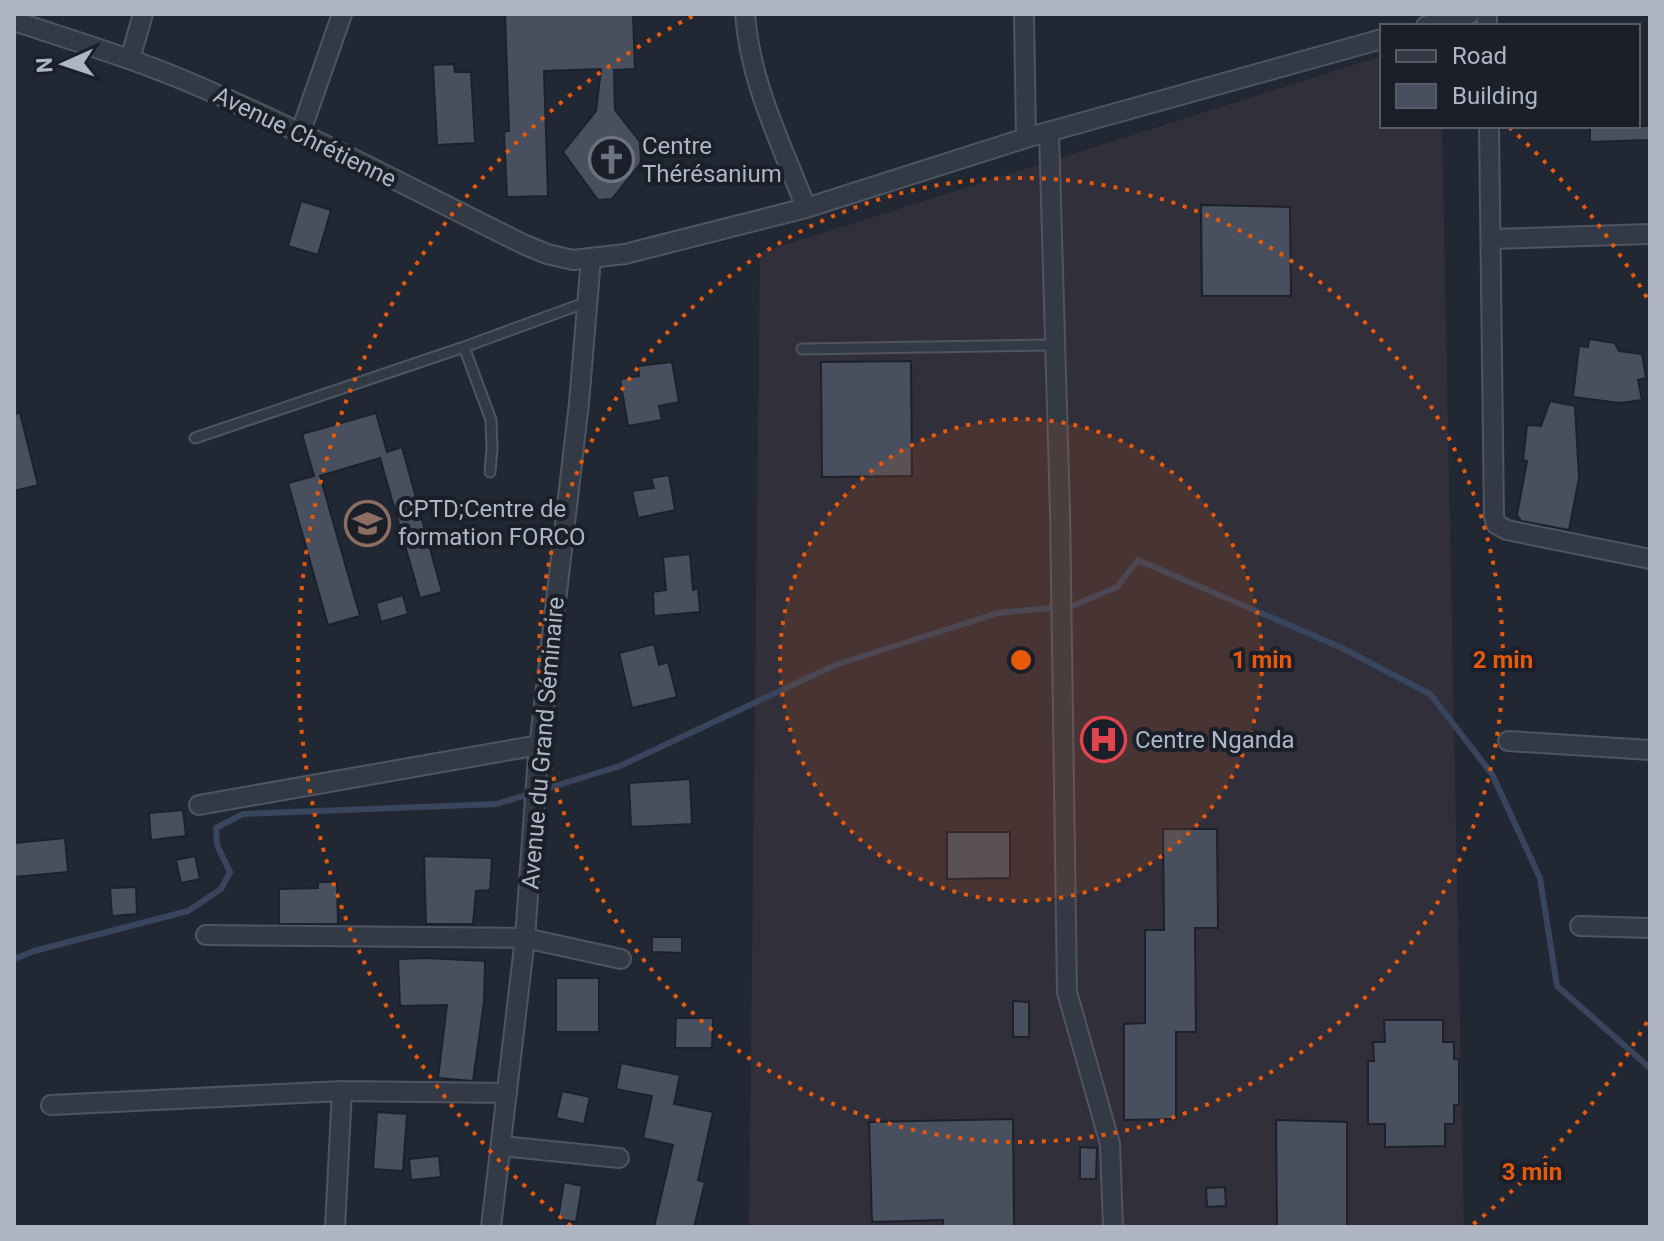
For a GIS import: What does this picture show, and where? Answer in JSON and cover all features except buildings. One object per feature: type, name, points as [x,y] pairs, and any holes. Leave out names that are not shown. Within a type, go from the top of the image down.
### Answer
[{"type":"street","points":[[130,59],[143,14]]},
{"type":"street","points":[[300,134],[342,14]]},
{"type":"street","points":[[745,14],[757,83],[806,208]]},
{"type":"street","points":[[1024,14],[1026,138]]},
{"type":"street","points":[[1433,24],[1469,14]]},
{"type":"street","name":"Avenue Chrétienne","points":[[14,21],[130,59],[193,84],[523,244],[573,260],[625,254],[806,208],[1026,138],[1380,40]]},
{"type":"street","points":[[1489,128],[1496,524],[1507,530],[1650,559]]},
{"type":"street","points":[[1049,132],[1062,621],[1067,992],[1110,1144],[1113,1227]]},
{"type":"street","points":[[1491,239],[1650,234]]},
{"type":"street","name":"Avenue du Grand Séminaire","points":[[491,1227],[525,938],[539,750],[579,403],[591,258]]},
{"type":"street","points":[[1508,741],[1650,750]]},
{"type":"street","points":[[199,805],[539,750]]},
{"type":"street","points":[[1580,926],[1650,928]]},
{"type":"street","points":[[206,935],[525,938],[621,959]]},
{"type":"street","points":[[51,1105],[342,1091],[507,1093]]},
{"type":"street","points":[[335,1227],[342,1091]]},
{"type":"street","points":[[502,1146],[619,1158]]},
{"type":"lane","points":[[195,438],[587,302]]},
{"type":"lane","points":[[802,349],[1055,345]]},
{"type":"lane","points":[[464,347],[491,420],[490,472]]},
{"type":"shaded area","name":"Centre Nganda","points":[[1380,57],[1380,128],[1442,128],[1464,1227],[749,1227],[760,253]]},
{"type":"waterway","points":[[14,959],[188,911],[221,889],[230,872],[217,845],[216,828],[243,814],[497,804],[620,766],[835,665],[998,613],[1072,606],[1117,587],[1138,560],[1340,647],[1430,694],[1492,774],[1540,878],[1557,986],[1650,1068]]},
{"type":"place","name":"Centre Thérésanium","points":[[611,160]]},
{"type":"place","name":"CPTD;Centre de formation FORCO","points":[[367,523]]},
{"type":"place","name":"Centre Nganda","points":[[1104,740]]}]
